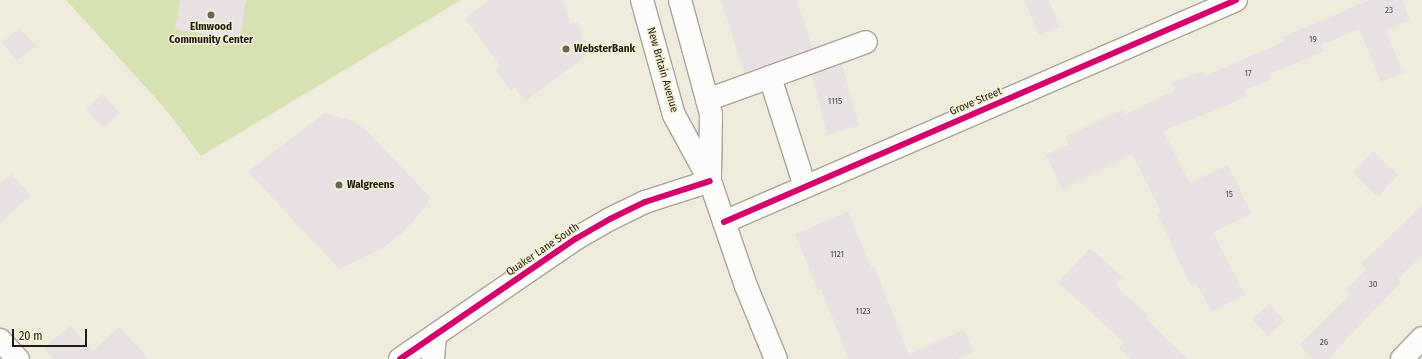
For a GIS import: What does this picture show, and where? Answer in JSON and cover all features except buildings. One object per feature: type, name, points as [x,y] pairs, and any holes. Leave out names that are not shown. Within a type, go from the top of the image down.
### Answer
[{"type":"main road","name":"New Britain Avenue","points":[[642,0],[674,115],[710,181],[746,286],[776,359]]},
{"type":"main road","name":"New Britain Avenue","points":[[680,0],[711,114],[710,181]]},
{"type":"main road","name":"Grove Street","points":[[724,222],[1236,0]]},
{"type":"main road","points":[[707,100],[866,42]]},
{"type":"main road","points":[[770,77],[805,187]]},
{"type":"main road","name":"Quaker Lane South","points":[[400,359],[577,238],[610,219],[645,202],[710,181]]},
{"type":"main road","points":[[433,359],[435,335]]},
{"type":"main road","points":[[1402,359],[1422,338]]},
{"type":"main road","points":[[0,340],[18,359]]},
{"type":"green space","points":[[66,0],[461,0],[201,156],[163,106]]},
{"type":"cycle path","points":[[724,222],[1236,0]]},
{"type":"cycle path","points":[[400,359],[577,238],[610,219],[645,202],[710,181]]},
{"type":"place","name":"Elmwood Community Center","points":[[211,15]]},
{"type":"place","name":"WebsterBank","points":[[566,49]]},
{"type":"place","name":"Walgreens","points":[[339,185]]}]
